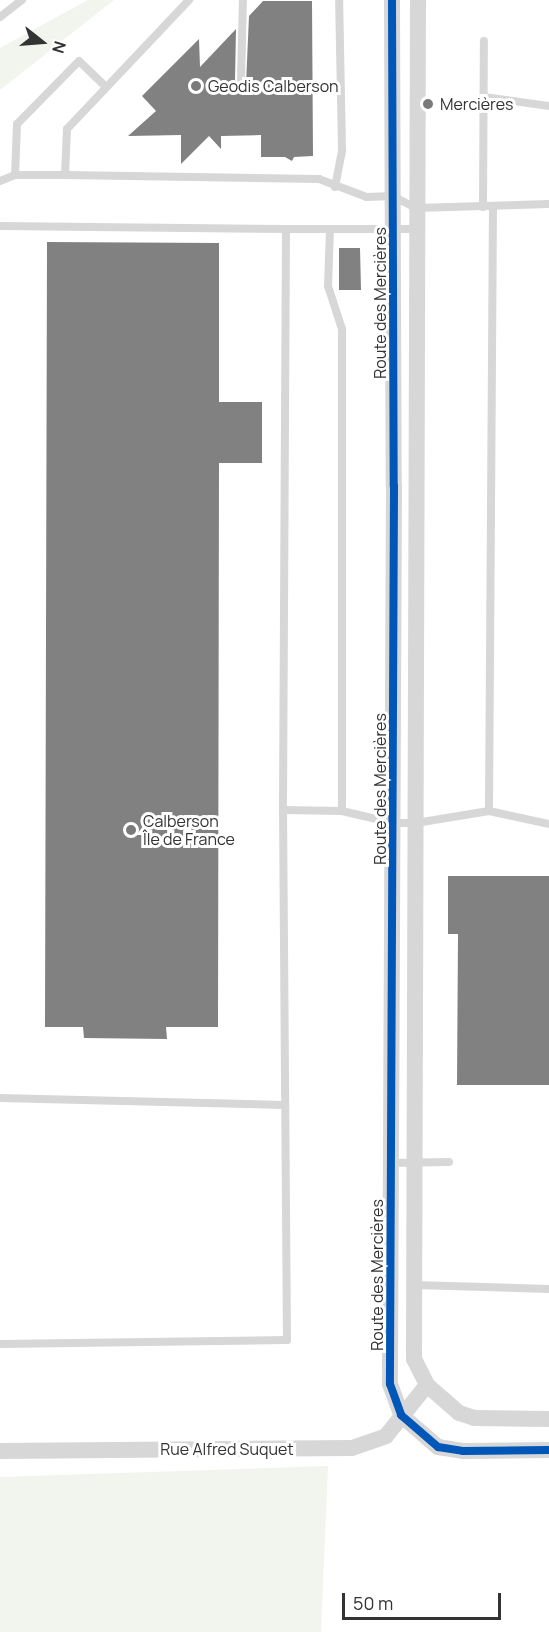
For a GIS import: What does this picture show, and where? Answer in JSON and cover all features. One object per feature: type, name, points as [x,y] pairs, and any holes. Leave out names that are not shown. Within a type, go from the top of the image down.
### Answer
[{"type":"street","name":"Route des Mercières","points":[[392,0],[393,823],[390,1384],[401,1415],[430,1442],[447,1449],[549,1450]]},
{"type":"street","points":[[418,0],[414,1359],[427,1385],[443,1402],[474,1418],[549,1419]]},
{"type":"street","name":"Rue Alfred Suquet","points":[[0,1451],[352,1448],[386,1436],[427,1385]]},
{"type":"lane","points":[[0,16],[22,0]]},
{"type":"lane","points":[[65,175],[67,129],[189,0]]},
{"type":"lane","points":[[241,80],[243,0]]},
{"type":"lane","points":[[335,187],[342,150],[339,0]]},
{"type":"lane","points":[[483,207],[484,41]]},
{"type":"lane","points":[[15,175],[17,124],[79,61],[106,87]]},
{"type":"lane","points":[[484,97],[549,106]]},
{"type":"lane","points":[[0,181],[15,175],[319,178],[335,187],[367,197],[393,196],[416,208],[549,204]]},
{"type":"lane","points":[[489,812],[492,206]]},
{"type":"lane","points":[[0,225],[416,230]]},
{"type":"lane","points":[[0,1344],[287,1340],[283,810],[286,229]]},
{"type":"lane","points":[[330,229],[328,286],[342,329],[342,811]]},
{"type":"lane","points":[[283,810],[342,811],[393,823],[416,823],[489,812],[549,824]]},
{"type":"lane","points":[[0,1098],[285,1105]]},
{"type":"lane","points":[[391,1162],[450,1162]]},
{"type":"lane","points":[[415,1285],[549,1289]]},
{"type":"shaded area","points":[[88,0],[114,0],[0,90],[0,48]]},
{"type":"shaded area","points":[[328,1466],[321,1632],[0,1632],[0,1477]]},
{"type":"building","name":"Geodis Calberson","points":[[263,1],[312,1],[313,156],[294,157],[292,161],[285,157],[261,157],[261,135],[221,136],[221,149],[209,136],[181,164],[181,135],[128,136],[156,111],[142,96],[199,39],[200,67],[236,29],[235,80],[240,86],[246,84],[249,16]]},
{"type":"building","name":"Calberson Île de France","points":[[47,242],[219,243],[219,402],[262,402],[262,463],[219,463],[218,1027],[166,1027],[167,1039],[84,1038],[83,1027],[45,1027]]},
{"type":"building","points":[[339,248],[360,248],[361,290],[339,290]]},
{"type":"building","points":[[448,876],[549,876],[549,1085],[457,1085],[458,934],[448,934]]},
{"type":"cycle path","points":[[392,0],[394,486],[390,1384],[401,1415],[438,1447],[463,1451],[549,1450]]},
{"type":"place","name":"Geodis Calberson","points":[[196,86]]},
{"type":"place","name":"Mercières","points":[[428,104]]},
{"type":"place","name":"Calberson Île de France","points":[[131,830]]}]
